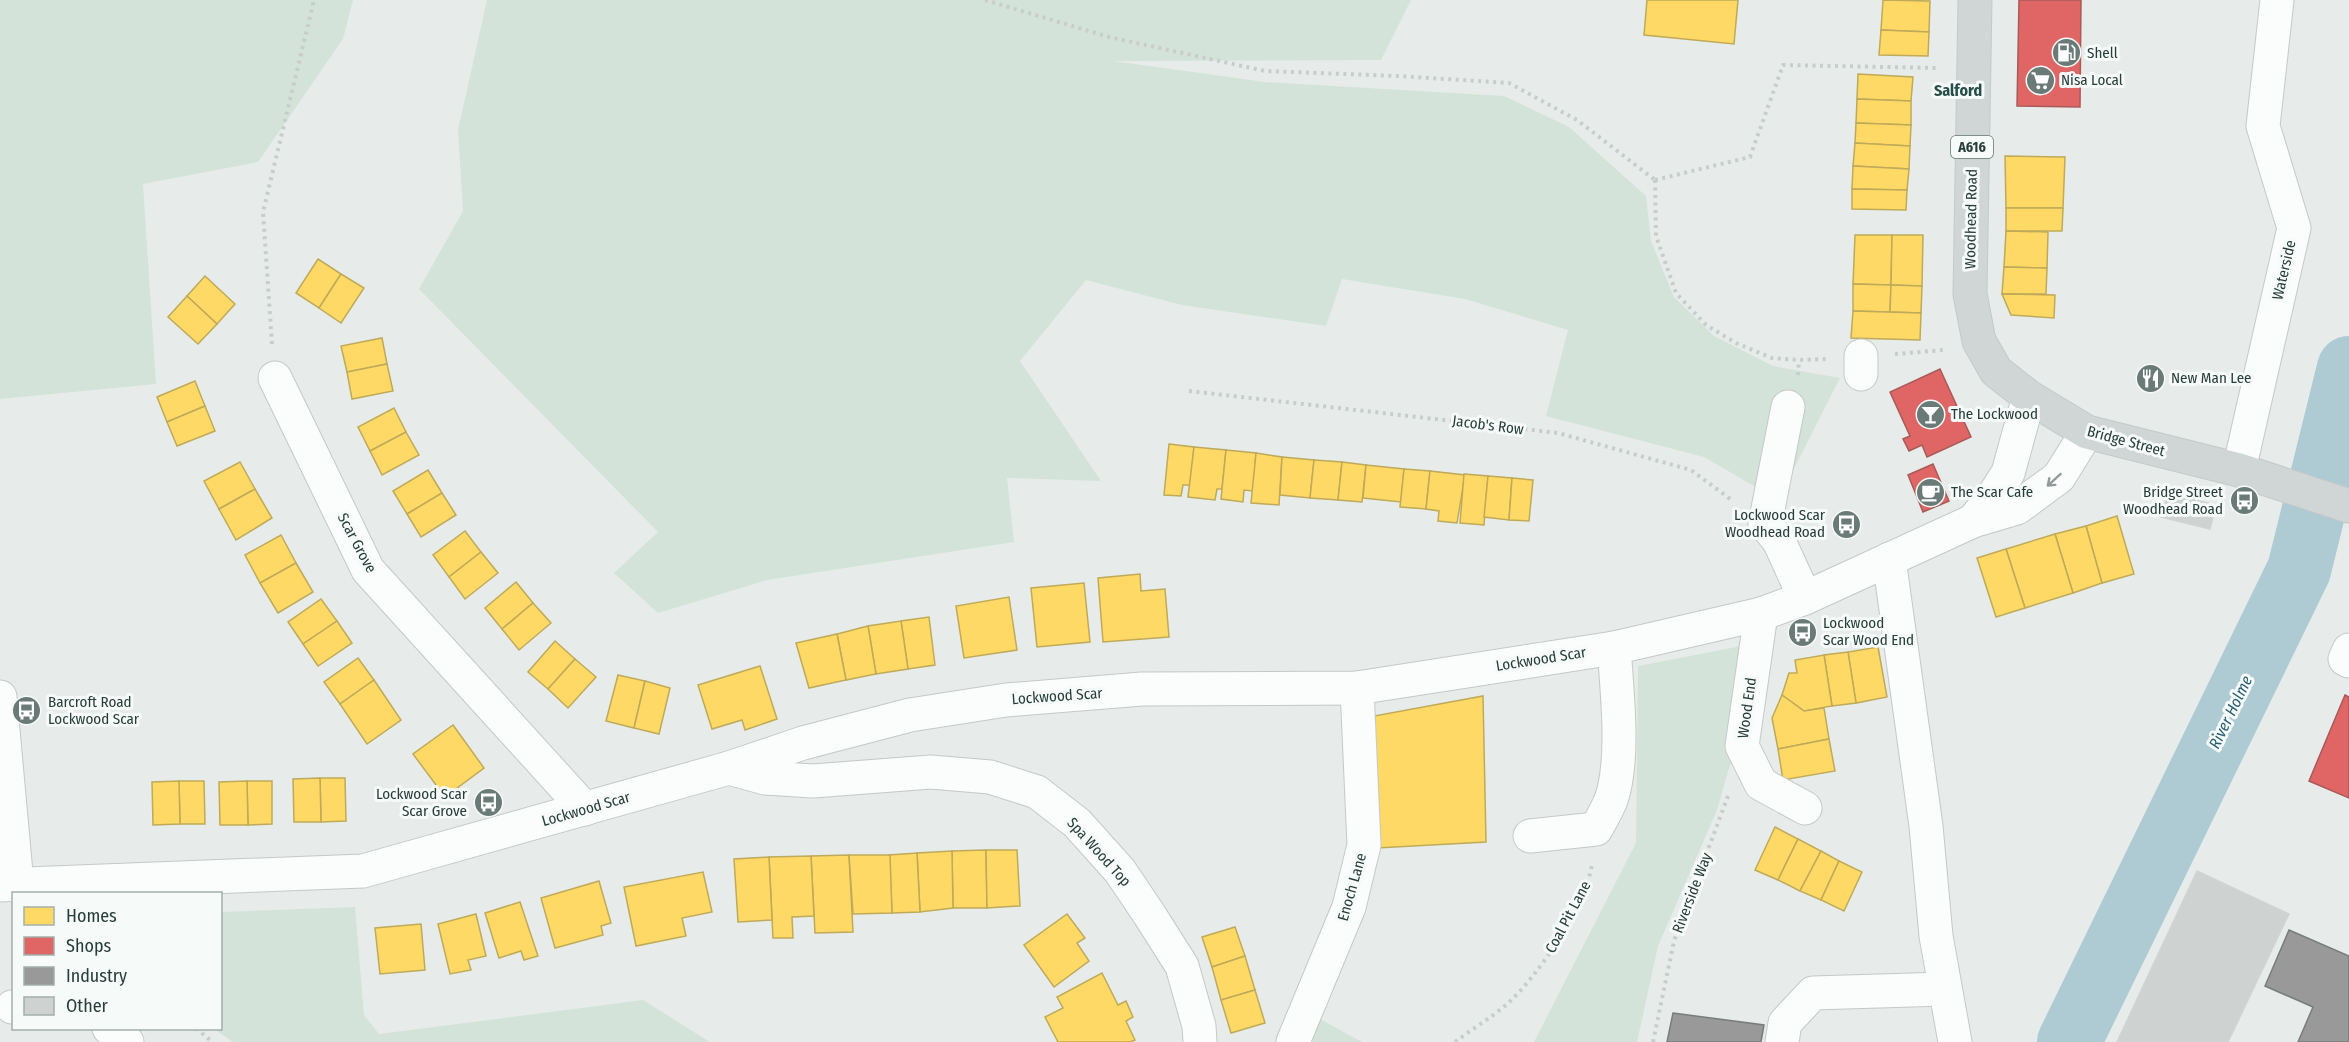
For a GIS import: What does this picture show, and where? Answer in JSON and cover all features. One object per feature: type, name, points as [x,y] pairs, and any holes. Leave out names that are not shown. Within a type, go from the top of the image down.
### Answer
[{"type":"main road","name":"Woodhead Road","points":[[1970,294],[1975,0]]},
{"type":"main road","name":"Bridge Street","points":[[1970,294],[1979,340],[1996,371],[2029,397],[2087,432],[2254,474],[2349,506]]},
{"type":"street","name":"Waterside","points":[[2254,474],[2294,228],[2263,126],[2277,0]]},
{"type":"street","name":"Scar Grove","points":[[274,378],[368,570],[585,809]]},
{"type":"street","name":"Lockwood Scar","points":[[8,885],[363,871],[729,768],[803,743],[910,715],[1006,699],[1142,689],[1357,688],[1614,648],[1761,614],[1805,597],[1973,521],[1992,498],[2008,473],[2029,397]]},
{"type":"street","points":[[1788,406],[1765,524],[1779,541],[1805,597]]},
{"type":"street","points":[[1973,521],[2018,508],[2059,477],[2087,432]]},
{"type":"street","points":[[1889,559],[1906,745],[1926,826],[1936,936],[1955,1042]]},
{"type":"street","name":"Wood End","points":[[1761,614],[1742,746],[1761,784],[1805,808]]},
{"type":"street","points":[[1530,836],[1596,829],[1611,800],[1618,761],[1614,648]]},
{"type":"street","name":"Enoch Lane","points":[[1293,1042],[1349,907],[1364,845],[1357,688]]},
{"type":"street","points":[[0,697],[8,885]]},
{"type":"street","name":"Spa Wood Top","points":[[729,768],[765,778],[813,781],[931,772],[990,777],[1037,792],[1077,824],[1120,871],[1149,914],[1182,966],[1199,1026],[1200,1042]]},
{"type":"street","points":[[1782,1042],[1785,1023],[1813,993],[1945,989]]},
{"type":"street","points":[[111,1030],[127,1042]]},
{"type":"path","points":[[274,378],[263,212],[314,0]]},
{"type":"path","points":[[985,0],[1109,37],[1266,71],[1509,83],[1577,120],[1656,180]]},
{"type":"path","points":[[1656,180],[1750,157],[1783,65],[1973,69]]},
{"type":"path","points":[[1656,180],[1656,236],[1676,293],[1706,325],[1736,343],[1772,358]]},
{"type":"path","name":"Jacob's Row","points":[[1189,391],[1558,433],[1691,470],[1765,524]]},
{"type":"path","name":"Riverside Way","points":[[1653,1042],[1674,941],[1723,813],[1742,746]]},
{"type":"path","name":"Coal Pit Lane","points":[[1455,1042],[1508,1003],[1541,966],[1575,910],[1591,873],[1596,829]]},
{"type":"path","points":[[197,1030],[212,1042]]},
{"type":"shaded area","points":[[0,0],[353,0],[343,39],[258,162],[143,184],[156,384],[0,399]]},
{"type":"shaded area","points":[[487,0],[1411,0],[1381,60],[1113,61],[1265,82],[1504,96],[1569,127],[1646,196],[1651,241],[1674,297],[1714,336],[1773,366],[1840,378],[1778,500],[1704,457],[1546,416],[1568,330],[1465,299],[1342,279],[1326,326],[1182,305],[1086,280],[1020,361],[1101,481],[1007,478],[1014,542],[767,580],[658,613],[614,573],[658,532],[419,289],[463,211],[458,130]]},
{"type":"shaded area","points":[[1752,644],[1742,723],[1717,810],[1658,946],[1637,1042],[1534,1042],[1636,843],[1638,666]]},
{"type":"shaded area","points":[[355,907],[364,1015],[379,1034],[643,1000],[710,1042],[233,1042],[215,1030],[222,1030],[222,912]]},
{"type":"shaded area","points":[[1311,1014],[1362,1042],[1301,1042]]},
{"type":"building: Homes","points":[[1647,0],[1738,0],[1734,44],[1644,35]]},
{"type":"building: Homes","points":[[1883,0],[1930,1],[1929,32],[1881,30]]},
{"type":"building: Homes","points":[[1881,30],[1929,32],[1928,56],[1879,55]]},
{"type":"building: Homes","points":[[1858,74],[1913,77],[1911,101],[1857,99]]},
{"type":"building: Homes","points":[[1857,99],[1911,101],[1911,125],[1856,123]]},
{"type":"building: Homes","points":[[1856,123],[1911,125],[1910,146],[1855,143]]},
{"type":"building: Homes","points":[[1855,143],[1910,146],[1909,169],[1853,166]]},
{"type":"building: Homes","points":[[2005,156],[2065,157],[2063,208],[2006,208]]},
{"type":"building: Homes","points":[[1853,166],[1909,169],[1907,190],[1852,189]]},
{"type":"building: Homes","points":[[1852,189],[1907,190],[1906,210],[1852,209]]},
{"type":"building: Homes","points":[[2006,208],[2063,208],[2062,231],[2006,231]]},
{"type":"building: Homes","points":[[2006,231],[2048,232],[2047,268],[2004,267]]},
{"type":"building: Homes","points":[[1855,235],[1892,235],[1891,285],[1853,284]]},
{"type":"building: Homes","points":[[1892,235],[1923,235],[1922,286],[1891,285]]},
{"type":"building: Homes","points":[[318,259],[341,274],[319,308],[296,293]]},
{"type":"building: Homes","points":[[2004,267],[2047,268],[2046,294],[2002,294]]},
{"type":"building: Homes","points":[[341,274],[364,288],[341,323],[319,308]]},
{"type":"building: Homes","points":[[205,276],[235,304],[217,324],[187,296]]},
{"type":"building: Homes","points":[[1853,284],[1891,285],[1890,312],[1853,311]]},
{"type":"building: Homes","points":[[1891,285],[1922,286],[1921,313],[1890,312]]},
{"type":"building: Homes","points":[[2002,294],[2055,295],[2054,318],[2011,315]]},
{"type":"building: Homes","points":[[187,296],[217,324],[198,344],[168,317]]},
{"type":"building: Homes","points":[[1853,311],[1921,313],[1920,340],[1851,338]]},
{"type":"building: Homes","points":[[382,338],[387,364],[347,372],[341,346]]},
{"type":"building: Homes","points":[[387,364],[393,391],[352,399],[347,372]]},
{"type":"building: Homes","points":[[195,381],[205,406],[167,422],[157,397]]},
{"type":"building: Homes","points":[[205,406],[215,431],[177,446],[167,422]]},
{"type":"building: Homes","points":[[394,408],[406,432],[370,451],[358,427]]},
{"type":"building: Homes","points":[[406,432],[419,455],[382,475],[370,451]]},
{"type":"building: Homes","points":[[1169,444],[1194,447],[1190,485],[1183,485],[1181,496],[1164,495]]},
{"type":"building: Homes","points":[[1194,447],[1226,450],[1222,489],[1217,489],[1215,500],[1188,497]]},
{"type":"building: Homes","points":[[1226,450],[1256,453],[1253,491],[1244,490],[1243,502],[1221,499]]},
{"type":"building: Homes","points":[[1256,453],[1282,457],[1279,505],[1251,503]]},
{"type":"building: Homes","points":[[1282,457],[1314,460],[1310,498],[1280,495]]},
{"type":"building: Homes","points":[[1314,460],[1342,462],[1338,500],[1310,498]]},
{"type":"building: Homes","points":[[240,462],[255,489],[219,509],[204,481]]},
{"type":"building: Homes","points":[[1342,462],[1366,465],[1362,502],[1338,500]]},
{"type":"building: Homes","points":[[1366,465],[1404,469],[1401,502],[1363,498]]},
{"type":"building: Homes","points":[[1404,469],[1430,471],[1426,509],[1400,507]]},
{"type":"building: Homes","points":[[428,470],[442,493],[407,514],[393,491]]},
{"type":"building: Homes","points":[[1430,471],[1465,475],[1457,523],[1438,521],[1439,511],[1426,509]]},
{"type":"building: Homes","points":[[1464,474],[1488,476],[1484,525],[1460,523]]},
{"type":"building: Homes","points":[[1488,476],[1512,478],[1509,520],[1484,517]]},
{"type":"building: Homes","points":[[1512,478],[1533,480],[1529,521],[1509,520]]},
{"type":"building: Homes","points":[[255,489],[272,518],[236,540],[219,509]]},
{"type":"building: Homes","points":[[442,493],[456,515],[421,537],[407,514]]},
{"type":"building: Homes","points":[[2117,516],[2134,574],[2102,583],[2086,526]]},
{"type":"building: Homes","points":[[2086,526],[2102,583],[2073,593],[2055,534]]},
{"type":"building: Homes","points":[[465,531],[481,552],[449,577],[433,555]]},
{"type":"building: Homes","points":[[2055,534],[2073,593],[2025,608],[2006,549]]},
{"type":"building: Homes","points":[[281,535],[296,563],[260,583],[245,555]]},
{"type":"building: Homes","points":[[2006,549],[2025,608],[1996,617],[1977,558]]},
{"type":"building: Homes","points":[[481,552],[498,573],[465,599],[449,577]]},
{"type":"building: Homes","points":[[296,563],[313,592],[278,613],[260,583]]},
{"type":"building: Homes","points":[[1140,574],[1141,591],[1165,589],[1169,637],[1103,642],[1098,578]]},
{"type":"building: Homes","points":[[516,582],[533,603],[502,629],[485,608]]},
{"type":"building: Homes","points":[[1084,583],[1090,642],[1037,647],[1031,588]]},
{"type":"building: Homes","points":[[1009,597],[1017,650],[964,658],[956,606]]},
{"type":"building: Homes","points":[[321,599],[337,621],[303,644],[288,622]]},
{"type":"building: Homes","points":[[533,603],[551,623],[519,650],[502,629]]},
{"type":"building: Homes","points":[[929,617],[935,665],[908,669],[901,621]]},
{"type":"building: Homes","points":[[337,621],[352,643],[318,666],[303,644]]},
{"type":"building: Homes","points":[[901,621],[908,669],[876,674],[868,626]]},
{"type":"building: Homes","points":[[868,626],[876,674],[846,680],[837,634]]},
{"type":"building: Homes","points":[[837,634],[846,680],[809,688],[796,643]]},
{"type":"building: Homes","points":[[555,641],[575,659],[548,689],[528,672]]},
{"type":"building: Homes","points":[[1878,647],[1887,697],[1856,703],[1848,652]]},
{"type":"building: Homes","points":[[1848,652],[1856,703],[1832,706],[1824,655]]},
{"type":"building: Homes","points":[[1824,655],[1832,706],[1804,711],[1782,695],[1789,673],[1797,673],[1795,660]]},
{"type":"building: Homes","points":[[358,658],[374,680],[340,704],[324,682]]},
{"type":"building: Homes","points":[[575,659],[596,677],[568,708],[548,689]]},
{"type":"building: Homes","points":[[760,666],[777,719],[745,730],[742,720],[712,729],[698,685]]},
{"type":"building: Homes","points":[[618,675],[645,681],[634,728],[606,721]]},
{"type":"building: Homes","points":[[374,680],[401,720],[367,744],[340,704]]},
{"type":"building: Homes","points":[[645,681],[670,688],[659,734],[634,728]]},
{"type":"building: Homes","points":[[1782,695],[1804,711],[1824,708],[1829,739],[1778,749],[1772,718]]},
{"type":"building: Homes","points":[[1483,696],[1486,842],[1377,848],[1374,716]]},
{"type":"building: Homes","points":[[453,725],[484,768],[445,797],[413,754]]},
{"type":"building: Homes","points":[[1829,739],[1835,771],[1783,780],[1778,749]]},
{"type":"building: Homes","points":[[320,778],[345,778],[346,821],[321,822]]},
{"type":"building: Homes","points":[[320,778],[321,822],[294,822],[293,779]]},
{"type":"building: Homes","points":[[179,781],[204,781],[205,824],[180,824]]},
{"type":"building: Homes","points":[[179,781],[180,824],[153,825],[152,782]]},
{"type":"building: Homes","points":[[247,781],[272,781],[272,824],[248,825]]},
{"type":"building: Homes","points":[[247,781],[248,825],[220,825],[219,782]]},
{"type":"building: Homes","points":[[1775,827],[1798,839],[1778,880],[1755,870]]},
{"type":"building: Homes","points":[[1798,839],[1821,851],[1800,891],[1778,880]]},
{"type":"building: Homes","points":[[986,850],[987,908],[953,908],[952,851]]},
{"type":"building: Homes","points":[[986,850],[1017,850],[1020,906],[987,908]]},
{"type":"building: Homes","points":[[952,851],[953,908],[920,912],[917,853]]},
{"type":"building: Homes","points":[[1821,851],[1839,861],[1821,900],[1800,891]]},
{"type":"building: Homes","points":[[917,853],[920,912],[892,913],[889,855]]},
{"type":"building: Homes","points":[[849,855],[853,932],[815,933],[811,856]]},
{"type":"building: Homes","points":[[849,855],[890,855],[892,913],[853,914]]},
{"type":"building: Homes","points":[[811,856],[814,916],[792,917],[793,938],[773,938],[769,857]]},
{"type":"building: Homes","points":[[769,857],[772,920],[738,922],[734,859]]},
{"type":"building: Homes","points":[[1839,861],[1862,872],[1844,911],[1821,900]]},
{"type":"building: Homes","points":[[703,872],[712,912],[682,918],[686,936],[636,946],[624,887]]},
{"type":"building: Homes","points":[[599,881],[611,923],[601,926],[603,935],[555,948],[541,898]]},
{"type":"building: Homes","points":[[520,902],[538,956],[524,960],[521,951],[499,958],[485,913]]},
{"type":"building: Homes","points":[[476,914],[486,956],[468,960],[471,970],[450,974],[438,924]]},
{"type":"building: Homes","points":[[1067,914],[1085,938],[1077,943],[1089,961],[1054,987],[1024,945]]},
{"type":"building: Homes","points":[[421,924],[425,970],[380,974],[375,928]]},
{"type":"building: Homes","points":[[1235,927],[1245,956],[1212,967],[1202,937]]},
{"type":"building: Homes","points":[[1245,956],[1255,990],[1221,1000],[1212,967]]},
{"type":"building: Homes","points":[[1102,973],[1118,1005],[1126,1001],[1133,1017],[1126,1021],[1135,1040],[1130,1042],[1058,1042],[1045,1017],[1063,1008],[1057,997]]},
{"type":"building: Homes","points":[[1255,990],[1265,1023],[1231,1033],[1221,1000]]},
{"type":"building: Shops","points":[[2019,0],[2081,0],[2080,107],[2017,106]]},
{"type":"building: Shops","name":"The Lockwood","points":[[1940,369],[1971,437],[1927,457],[1922,445],[1909,451],[1903,439],[1910,436],[1890,392]]},
{"type":"building: Shops","name":"The Scar Cafe","points":[[1933,464],[1949,501],[1923,512],[1908,475]]},
{"type":"building: Shops","points":[[2345,695],[2349,697],[2349,798],[2309,781]]},
{"type":"building: Industry","points":[[2289,930],[2349,956],[2349,1042],[2298,1042],[2313,1007],[2265,986]]},
{"type":"building: Industry","points":[[1673,1013],[1764,1025],[1761,1042],[1667,1042]]},
{"type":"building: Other","points":[[2168,493],[2216,505],[2210,529],[2161,517]]},
{"type":"building: Other","points":[[2197,871],[2289,914],[2228,1042],[2117,1042]]},
{"type":"waterway","name":"River Holme","points":[[2069,1042],[2299,570],[2349,368]]},
{"type":"place","name":"Shell","points":[[2066,53]]},
{"type":"place","name":"Nisa Local","points":[[2040,80]]},
{"type":"place","name":"New Man Lee","points":[[2150,378]]},
{"type":"place","name":"The Lockwood","points":[[1930,414]]},
{"type":"place","name":"The Scar Cafe","points":[[1930,492]]},
{"type":"place","name":"Bridge Street Woodhead Road","points":[[2244,501]]},
{"type":"place","name":"Lockwood Scar Woodhead Road","points":[[1846,524]]},
{"type":"place","name":"Lockwood Scar Wood End","points":[[1802,632]]},
{"type":"place","name":"Barcroft Road Lockwood Scar","points":[[27,711]]},
{"type":"place","name":"Lockwood Scar Scar Grove","points":[[488,803]]},
{"type":"district","name":"Salford","points":[[1958,90]]}]
